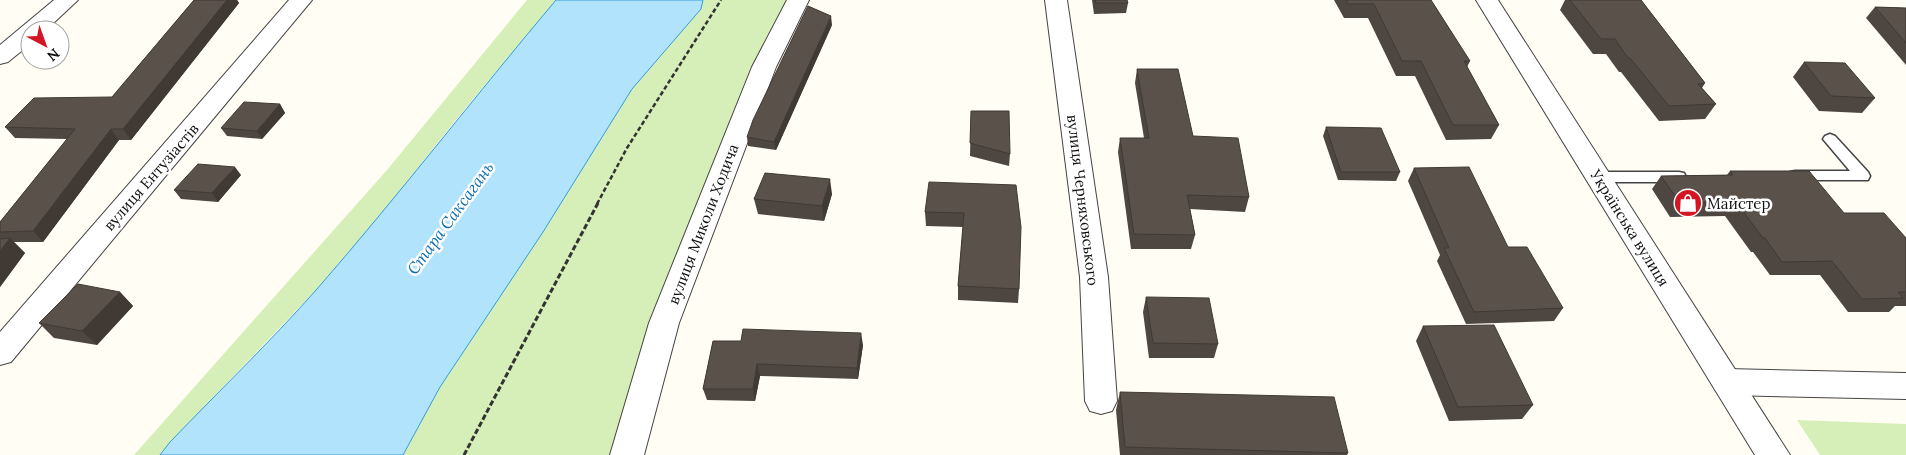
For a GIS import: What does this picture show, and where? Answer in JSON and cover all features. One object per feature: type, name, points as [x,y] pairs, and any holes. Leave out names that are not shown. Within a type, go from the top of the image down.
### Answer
[{"type":"street","points":[[44,20],[67,0]]},
{"type":"street","name":"вулиця Ентузіастів","points":[[0,352],[301,0]]},
{"type":"street","name":"вулиця Миколи Ходича","points":[[627,455],[664,323],[764,67],[798,0]]},
{"type":"street","name":"вулиця Черняховського","points":[[1056,0],[1094,277],[1101,401]]},
{"type":"street","name":"Українська вулиця","points":[[1487,0],[1773,455]]},
{"type":"street","points":[[0,57],[20,40]]},
{"type":"street","points":[[1727,382],[1906,386]]},
{"type":"lane","points":[[1784,176],[1863,176],[1830,139]]},
{"type":"lane","points":[[1598,177],[1696,177]]},
{"type":"path","points":[[464,455],[626,148],[721,0]]},
{"type":"green space","points":[[527,0],[556,0],[459,116],[378,218],[315,291],[170,442],[160,455],[134,455],[387,170]]},
{"type":"green space","points":[[703,0],[798,0],[627,455],[403,455],[440,387],[543,232],[632,89],[701,9]]},
{"type":"green space","points":[[1797,420],[1906,424],[1906,455],[1820,455]]},
{"type":"water","name":"Стара Саксагань","points":[[556,0],[703,0],[701,9],[632,89],[543,232],[440,387],[403,455],[160,455],[170,442],[317,289],[378,218]]},
{"type":"building","points":[[194,0],[227,0],[123,129],[111,129],[33,231],[0,232],[0,222],[75,129],[5,127],[34,98],[112,97]]},
{"type":"building","points":[[1095,0],[1127,0],[1128,3],[1096,3]]},
{"type":"building","points":[[1346,0],[1431,0],[1470,61],[1464,61],[1499,125],[1453,125],[1421,61],[1402,61],[1374,4],[1348,4]]},
{"type":"building","points":[[1570,0],[1641,0],[1705,83],[1698,84],[1716,104],[1669,106],[1630,58],[1628,58],[1615,39],[1601,39]]},
{"type":"building","points":[[808,6],[831,16],[774,142],[747,137],[753,120]]},
{"type":"building","points":[[1875,7],[1906,8],[1906,43]]},
{"type":"building","points":[[1804,62],[1845,63],[1875,98],[1831,96]]},
{"type":"building","points":[[1137,69],[1178,69],[1193,136],[1238,138],[1249,197],[1187,195],[1195,235],[1134,234],[1120,138],[1149,138]]},
{"type":"building","points":[[244,102],[280,104],[257,131],[221,128]]},
{"type":"building","points":[[971,111],[1009,111],[1010,154],[970,143]]},
{"type":"building","points":[[1326,127],[1381,128],[1400,172],[1341,172]]},
{"type":"building","points":[[198,164],[235,167],[212,193],[174,190]]},
{"type":"building","points":[[1469,167],[1508,247],[1527,247],[1563,308],[1474,312],[1444,248],[1449,248],[1414,168]]},
{"type":"building","points":[[1730,171],[1809,171],[1844,213],[1884,213],[1906,238],[1906,292],[1898,292],[1903,298],[1862,299],[1832,261],[1782,262],[1736,202],[1680,203],[1661,176],[1733,175]]},
{"type":"building","points":[[765,173],[830,179],[822,206],[754,199]]},
{"type":"building","points":[[929,182],[1016,185],[1021,227],[1019,289],[958,286],[964,213],[925,212]]},
{"type":"building","points":[[10,238],[0,251],[0,239]]},
{"type":"building","points":[[78,284],[120,292],[82,331],[39,323]]},
{"type":"building","points":[[1146,297],[1209,298],[1218,344],[1153,343]]},
{"type":"building","points":[[1494,325],[1533,405],[1458,407],[1423,326]]},
{"type":"building","points":[[743,329],[861,333],[857,368],[757,364],[753,389],[703,389],[713,341],[741,341]]},
{"type":"building","points":[[1120,392],[1334,397],[1348,453],[1125,447]]},
{"type":"place","name":"Майстер","points":[[1688,203]]}]
